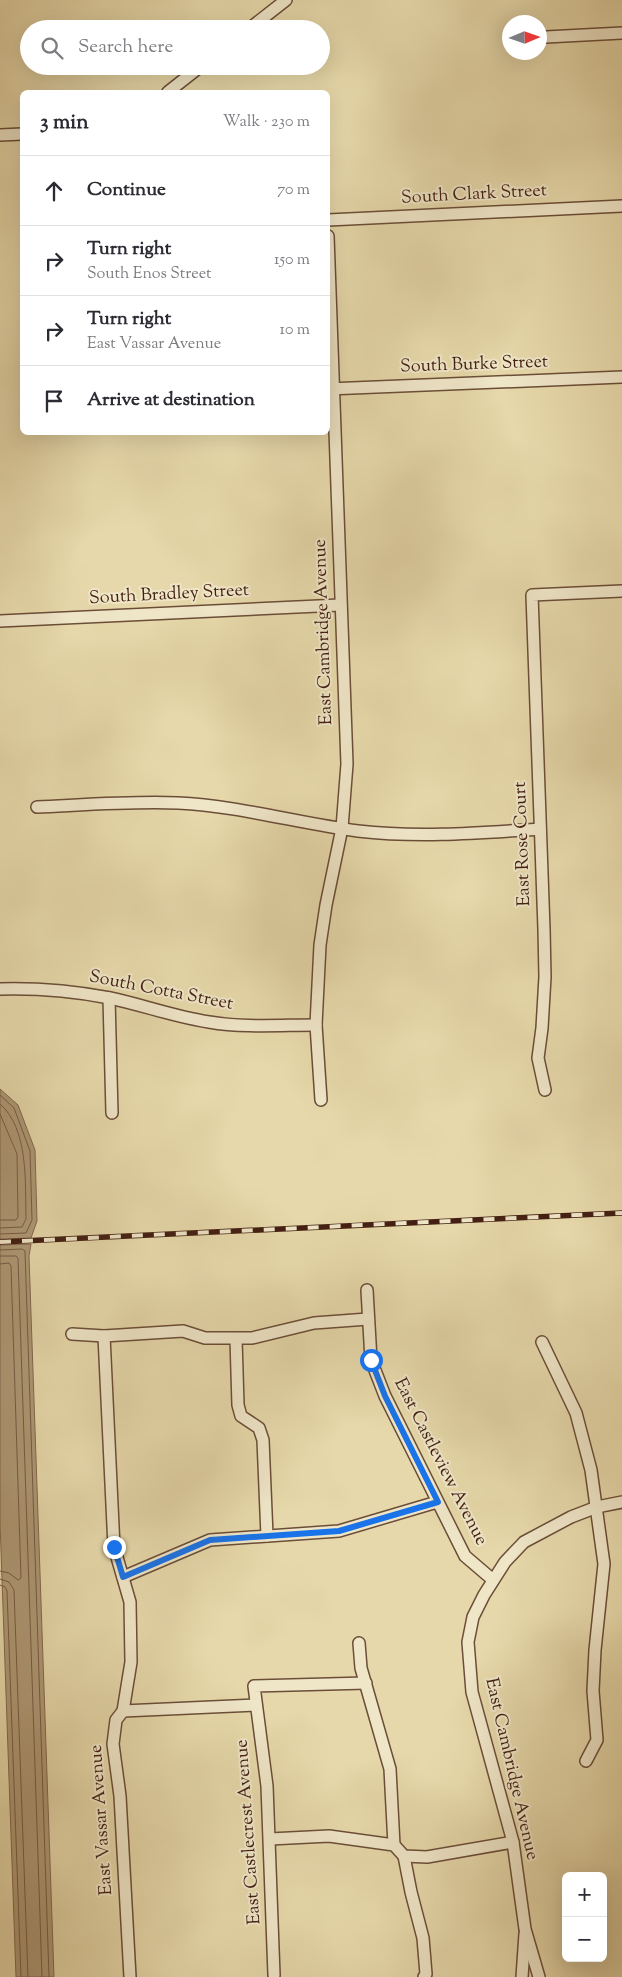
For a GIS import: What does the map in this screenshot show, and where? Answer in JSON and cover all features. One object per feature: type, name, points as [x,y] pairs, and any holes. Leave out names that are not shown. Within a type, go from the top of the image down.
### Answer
[{"type":"street","points":[[260,20],[286,0]]},
{"type":"street","points":[[547,37],[622,33]]},
{"type":"street","points":[[171,90],[190,75]]},
{"type":"street","points":[[0,135],[20,134]]},
{"type":"street","name":"South Clark Street","points":[[330,220],[622,206]]},
{"type":"street","name":"South Burke Street","points":[[330,389],[622,376]]},
{"type":"street","name":"East Cambridge Avenue","points":[[321,1100],[316,1025],[320,945],[342,828],[347,764],[330,389]]},
{"type":"street","name":"East Rose Court","points":[[545,1090],[538,1058],[545,977],[532,595],[622,591]]},
{"type":"street","name":"South Bradley Street","points":[[0,620],[340,605]]},
{"type":"street","points":[[37,807],[176,803],[244,810],[342,828],[388,834],[426,835],[540,829]]},
{"type":"street","name":"South Cotta Street","points":[[0,989],[66,991],[109,998],[165,1013],[211,1022],[258,1026],[316,1025]]},
{"type":"street","points":[[109,998],[112,1113]]},
{"type":"street","name":"East Castleview Avenue","points":[[367,1290],[371,1360],[385,1396],[465,1556],[492,1580]]},
{"type":"street","points":[[72,1334],[104,1336],[183,1332],[205,1338],[236,1339],[252,1338],[314,1323],[368,1319]]},
{"type":"street","name":"East Vassar Avenue","points":[[104,1336],[114,1547],[130,1602],[131,1662],[123,1711],[116,1720],[113,1744],[120,1796],[130,1977]]},
{"type":"street","points":[[236,1339],[238,1405],[241,1416],[259,1428],[263,1440],[267,1536]]},
{"type":"street","points":[[542,1342],[576,1413],[591,1470],[598,1507],[604,1564],[595,1650],[593,1691],[597,1740],[586,1761]]},
{"type":"street","points":[[123,1577],[210,1540],[339,1531],[438,1502]]},
{"type":"street","name":"East Cambridge Avenue","points":[[539,1977],[525,1929],[513,1842],[472,1692],[468,1642],[473,1617],[492,1580],[505,1562],[524,1542],[570,1517],[598,1507],[622,1502]]},
{"type":"street","points":[[359,1643],[361,1668],[390,1769],[394,1845],[404,1856],[423,1938],[426,1974],[424,1977]]},
{"type":"street","name":"East Castlecrest Avenue","points":[[275,1976],[267,1786],[254,1686],[366,1683]]},
{"type":"street","points":[[123,1711],[256,1705]]},
{"type":"street","points":[[270,1839],[329,1836],[394,1845]]},
{"type":"street","points":[[404,1856],[427,1857],[513,1842]]},
{"type":"street","name":"East Cambridge Avenue","points":[[522,1977],[525,1929]]},
{"type":"water","points":[[0,1089],[18,1105],[35,1150],[37,1221],[31,1238],[0,1239]]},
{"type":"water","points":[[31,1244],[29,1256],[54,1977],[16,1977],[0,1522],[0,1245]]},
{"type":"railway","points":[[0,1242],[622,1213]]},
{"type":"route","points":[[114,1547],[123,1577],[210,1540],[339,1531],[438,1502],[385,1396],[371,1360]]}]
